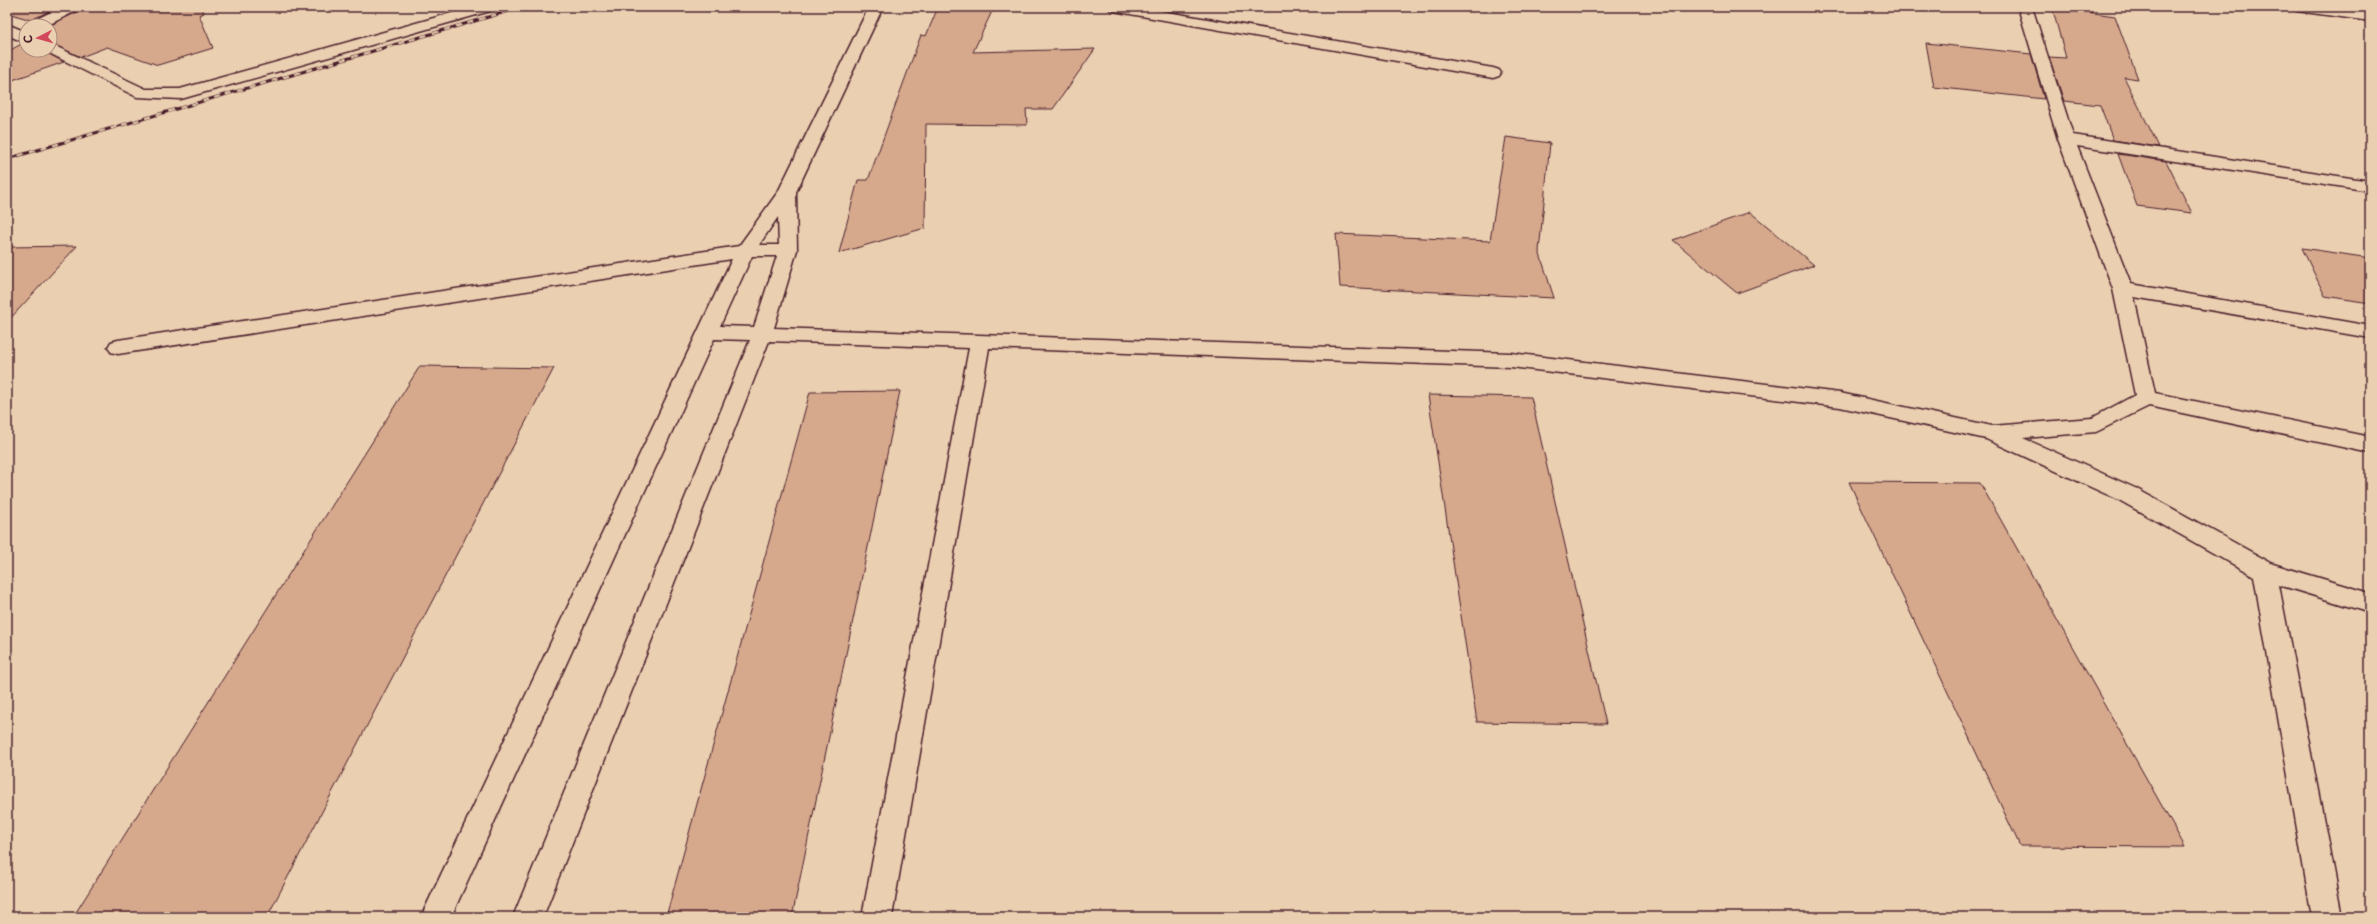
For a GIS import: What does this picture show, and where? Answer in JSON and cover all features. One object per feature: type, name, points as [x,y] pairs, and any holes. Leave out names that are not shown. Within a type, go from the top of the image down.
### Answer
[{"type":"street","points":[[50,18],[73,7]]},
{"type":"street","points":[[58,53],[143,94],[181,94],[490,7]]},
{"type":"street","points":[[436,917],[706,332],[745,251],[787,192],[876,7]]},
{"type":"street","points":[[1113,7],[1493,73]]},
{"type":"street","points":[[2025,7],[2066,139],[2123,289],[2146,398]]},
{"type":"street","points":[[2297,7],[2370,17]]},
{"type":"street","points":[[2066,139],[2370,186]]},
{"type":"street","points":[[528,917],[762,334],[788,250],[787,192]]},
{"type":"street","points":[[118,347],[745,251],[788,250]]},
{"type":"street","points":[[2123,289],[2370,332]]},
{"type":"street","points":[[706,332],[1511,360],[1840,400],[1991,433],[2127,494],[2265,570],[2370,603]]},
{"type":"street","points":[[877,917],[980,342]]},
{"type":"street","points":[[1991,433],[2096,425],[2146,398],[2370,445]]},
{"type":"street","points":[[2265,570],[2327,917]]},
{"type":"building","points":[[12,7],[58,7],[35,18],[24,18],[11,14]]},
{"type":"building","points":[[81,7],[202,7],[204,13],[199,15],[213,48],[158,65],[107,47],[81,57],[58,47],[58,22],[79,11]]},
{"type":"building","points":[[938,7],[994,7],[973,52],[1095,49],[1053,109],[1026,109],[1027,125],[926,124],[925,228],[839,253],[858,180],[868,180],[921,35],[926,36]]},
{"type":"building","points":[[2052,7],[2115,16],[2138,79],[2124,77],[2159,147],[2113,140],[2100,105],[2064,101],[2049,57],[2066,58]]},
{"type":"building","points":[[1926,43],[2031,54],[2044,99],[1934,87]]},
{"type":"building","points":[[18,46],[18,58],[57,58],[64,62],[7,82],[7,52]]},
{"type":"building","points":[[1506,137],[1550,143],[1539,251],[1554,298],[1340,287],[1336,234],[1490,241]]},
{"type":"building","points":[[2118,154],[2166,161],[2192,213],[2137,206]]},
{"type":"building","points":[[1750,212],[1814,265],[1737,293],[1673,240]]},
{"type":"building","points":[[77,246],[7,322],[7,247]]},
{"type":"building","points":[[2302,248],[2370,258],[2370,303],[2325,296]]},
{"type":"building","points":[[420,366],[554,368],[267,917],[73,917]]},
{"type":"building","points":[[900,391],[792,917],[666,917],[810,392]]},
{"type":"building","points":[[1428,395],[1531,397],[1606,724],[1477,722]]},
{"type":"building","points":[[1849,482],[1980,483],[2185,847],[2020,846]]},
{"type":"railway","points":[[7,159],[522,7]]}]
